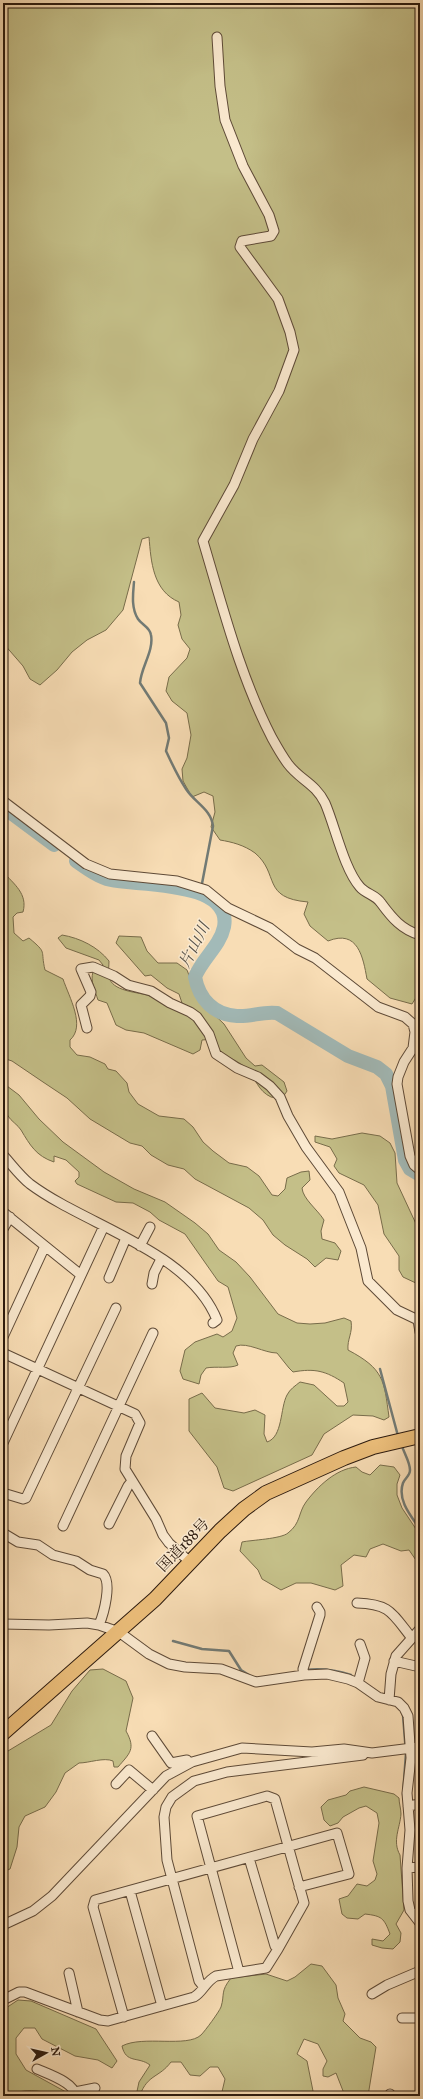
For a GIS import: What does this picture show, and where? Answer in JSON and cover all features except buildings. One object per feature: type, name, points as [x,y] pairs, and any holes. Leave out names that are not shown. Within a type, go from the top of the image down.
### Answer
[{"type":"highway","name":"国道188号","points":[[3,1733],[95,1650],[119,1632],[155,1599],[244,1509],[266,1493],[344,1458],[379,1446],[420,1436]]},
{"type":"street","points":[[217,37],[220,86],[225,120],[243,166],[269,215],[274,230],[271,236],[242,241],[240,247],[278,299],[290,332],[294,350],[279,391],[253,439],[234,485],[202,541],[248,688],[273,739],[288,765],[313,785],[324,803],[349,867],[359,886],[367,894],[375,897],[400,926],[420,935]]},
{"type":"street","points":[[3,801],[86,864],[98,870],[128,877],[177,881],[206,890],[228,908],[270,928],[297,948],[315,958],[378,1007],[405,1017],[413,1024],[415,1040],[413,1048],[398,1077],[397,1084],[410,1156],[414,1165],[420,1170]]},
{"type":"street","points":[[87,1028],[81,1005],[90,996],[91,992],[82,971],[83,967],[93,967],[114,976],[128,985],[151,991],[197,1017],[209,1034],[216,1054],[237,1068],[258,1077],[280,1097],[288,1116],[306,1147],[339,1192],[361,1248],[368,1281],[397,1310],[419,1319],[420,1332]]},
{"type":"street","points":[[3,1155],[31,1184],[64,1205],[140,1246],[180,1272],[211,1306],[217,1320],[213,1323]]},
{"type":"street","points":[[3,1229],[6,1214],[81,1276]]},
{"type":"street","points":[[3,1443],[104,1226]]},
{"type":"street","points":[[140,1246],[150,1227]]},
{"type":"street","points":[[109,1278],[126,1238]]},
{"type":"street","points":[[3,1337],[45,1246]]},
{"type":"street","points":[[152,1284],[154,1273],[161,1259]]},
{"type":"street","points":[[3,1493],[23,1499],[26,1498],[116,1308]]},
{"type":"street","points":[[63,1526],[153,1333]]},
{"type":"street","points":[[3,1353],[135,1414],[139,1418],[140,1423],[124,1464],[132,1481],[156,1518],[163,1535],[169,1543],[190,1562]]},
{"type":"street","points":[[109,1524],[132,1481]]},
{"type":"street","points":[[3,1533],[18,1542],[38,1546],[52,1555],[76,1561],[90,1570],[103,1574],[107,1582],[104,1612],[99,1625]]},
{"type":"street","points":[[357,1604],[375,1604],[389,1610],[411,1637]]},
{"type":"street","points":[[304,1675],[304,1669],[320,1615],[317,1607]]},
{"type":"street","points":[[3,1624],[49,1625],[87,1623],[99,1625],[119,1632],[149,1654],[169,1664],[185,1667],[221,1669],[256,1682],[304,1675],[327,1674],[358,1683],[378,1697],[398,1702],[404,1708],[408,1716],[411,1758],[407,1786],[410,1830],[408,1900],[410,1910],[420,1924]]},
{"type":"street","points":[[389,1700],[394,1660],[411,1637],[420,1629]]},
{"type":"street","points":[[358,1683],[366,1658],[360,1644]]},
{"type":"street","points":[[394,1660],[420,1667]]},
{"type":"street","points":[[152,1736],[170,1763],[190,1760],[192,1762]]},
{"type":"street","points":[[203,1986],[199,1981],[171,1880],[164,1838],[166,1807],[172,1797],[194,1781],[227,1772],[420,1747]]},
{"type":"street","points":[[3,1925],[33,1911],[52,1896],[153,1790],[171,1773],[192,1762],[242,1748],[312,1752],[344,1749],[372,1753]]},
{"type":"street","points":[[116,1784],[129,1770],[153,1790]]},
{"type":"street","points":[[3,2000],[19,1992],[25,1992],[78,2012],[108,2021],[194,1997],[199,1994],[203,1986],[216,1976],[266,1968],[304,1903],[275,1799],[267,1796],[197,1816],[210,1869],[239,1972]]},
{"type":"street","points":[[408,1806],[420,1804]]},
{"type":"street","points":[[124,2017],[93,1907],[95,1900],[337,1833],[349,1874],[299,1887]]},
{"type":"street","points":[[249,1858],[275,1946],[278,1949]]},
{"type":"street","points":[[408,1868],[420,1867]]},
{"type":"street","points":[[130,1891],[162,2006]]},
{"type":"street","points":[[372,1994],[387,1985],[420,1971]]},
{"type":"street","points":[[69,1973],[78,2012]]},
{"type":"street","points":[[402,2018],[420,2018]]},
{"type":"street","points":[[37,2070],[70,2084],[75,2094],[95,2088]]},
{"type":"shaded area","points":[[3,3],[420,3],[420,991],[412,1004],[390,998],[367,979],[361,954],[352,942],[346,939],[338,938],[328,941],[310,926],[304,914],[308,902],[293,900],[283,896],[273,884],[263,861],[255,853],[238,844],[220,840],[211,827],[215,812],[213,796],[204,792],[192,797],[183,781],[182,769],[187,758],[191,735],[187,713],[172,701],[166,691],[169,677],[187,658],[190,649],[182,639],[178,625],[181,615],[179,602],[170,597],[164,591],[155,575],[149,537],[142,539],[123,610],[106,630],[87,640],[72,652],[57,670],[40,685],[30,679],[23,666],[3,643]]},
{"type":"shaded area","points":[[3,872],[19,890],[24,900],[23,912],[17,913],[13,917],[14,933],[23,941],[29,938],[39,947],[42,952],[45,970],[63,979],[69,994],[76,1019],[75,1034],[70,1040],[70,1047],[77,1055],[90,1057],[105,1064],[108,1069],[116,1071],[127,1083],[129,1092],[138,1104],[159,1116],[184,1119],[193,1127],[203,1142],[213,1151],[229,1163],[247,1167],[259,1176],[272,1195],[278,1196],[285,1189],[287,1178],[301,1172],[309,1171],[310,1180],[302,1188],[303,1192],[324,1220],[321,1231],[322,1239],[335,1243],[341,1251],[338,1260],[326,1258],[315,1267],[307,1259],[285,1245],[273,1235],[263,1220],[249,1208],[195,1179],[184,1169],[168,1165],[151,1155],[142,1146],[130,1143],[90,1119],[67,1098],[12,1061],[3,1058]]},
{"type":"shaded area","points":[[62,935],[75,938],[100,951],[109,961],[109,977],[111,982],[119,988],[151,996],[178,1010],[182,1003],[179,994],[167,988],[151,975],[145,976],[116,943],[119,936],[141,937],[147,951],[158,963],[177,963],[187,970],[198,999],[224,1024],[246,1058],[255,1066],[262,1065],[284,1082],[287,1091],[283,1097],[271,1097],[263,1092],[247,1069],[220,1051],[214,1039],[202,1040],[200,1050],[193,1054],[144,1033],[126,1030],[116,1025],[107,1003],[98,1000],[92,982],[93,972],[100,973],[103,965],[99,960],[66,948],[58,938]]},
{"type":"shaded area","points":[[3,1083],[19,1095],[39,1119],[63,1142],[104,1172],[134,1189],[165,1202],[195,1223],[208,1234],[219,1250],[236,1262],[250,1277],[278,1314],[297,1323],[325,1323],[344,1318],[351,1321],[348,1350],[369,1363],[380,1377],[386,1394],[389,1417],[384,1420],[373,1416],[353,1415],[324,1434],[312,1455],[233,1491],[224,1488],[217,1467],[189,1431],[189,1399],[202,1393],[215,1408],[244,1413],[255,1410],[265,1415],[264,1434],[267,1442],[272,1439],[279,1428],[287,1395],[291,1389],[300,1382],[314,1385],[337,1406],[344,1406],[348,1402],[344,1383],[326,1373],[308,1370],[293,1372],[277,1353],[272,1353],[246,1345],[236,1346],[233,1353],[238,1365],[231,1367],[206,1368],[201,1375],[199,1384],[183,1379],[180,1371],[185,1350],[195,1342],[217,1334],[223,1337],[232,1331],[237,1318],[228,1287],[218,1281],[185,1234],[159,1220],[150,1212],[133,1203],[116,1202],[77,1184],[75,1181],[79,1177],[79,1172],[66,1160],[54,1156],[54,1162],[38,1153],[20,1128],[9,1118],[6,1113]]},
{"type":"shaded area","points":[[362,1133],[380,1136],[390,1143],[395,1153],[397,1183],[417,1226],[417,1240],[420,1243],[418,1267],[420,1292],[418,1284],[403,1277],[399,1270],[399,1256],[384,1234],[378,1205],[364,1185],[339,1173],[334,1166],[337,1159],[330,1147],[315,1142],[315,1136],[332,1139]]},
{"type":"shaded area","points":[[380,1465],[394,1467],[400,1475],[397,1484],[397,1495],[402,1508],[420,1535],[420,1566],[409,1550],[401,1551],[383,1544],[370,1549],[366,1557],[354,1555],[341,1565],[343,1586],[335,1590],[311,1583],[296,1583],[281,1590],[262,1579],[258,1570],[240,1551],[242,1542],[273,1538],[288,1533],[297,1522],[303,1506],[311,1496],[328,1479],[341,1471],[356,1467],[362,1472],[370,1475]]},
{"type":"shaded area","points":[[103,1669],[126,1681],[133,1698],[126,1731],[131,1742],[130,1750],[118,1767],[114,1767],[113,1761],[101,1760],[79,1763],[65,1773],[56,1792],[45,1807],[25,1816],[19,1827],[17,1847],[10,1869],[3,1872],[3,1754],[51,1725],[72,1691],[90,1670]]},
{"type":"shaded area","points":[[364,1787],[394,1794],[399,1798],[401,1814],[397,1834],[397,1845],[400,1855],[404,1910],[396,1924],[401,1933],[400,1942],[393,1949],[372,1945],[372,1939],[383,1941],[390,1934],[382,1919],[365,1914],[358,1919],[347,1918],[342,1914],[339,1899],[348,1896],[357,1884],[367,1886],[375,1880],[377,1874],[373,1861],[379,1823],[377,1813],[366,1806],[359,1808],[343,1817],[338,1823],[330,1826],[324,1820],[321,1807],[328,1800],[346,1795],[350,1791]]},
{"type":"shaded area","points":[[311,1964],[322,1966],[336,1985],[338,1998],[345,2014],[343,2021],[360,2038],[371,2042],[376,2047],[368,2096],[345,2096],[336,2073],[328,2077],[323,2076],[323,2069],[327,2061],[318,2044],[304,2039],[297,2054],[307,2061],[314,2096],[221,2096],[225,2079],[218,2067],[210,2067],[200,2076],[190,2075],[181,2062],[171,2062],[147,2083],[140,2095],[136,2096],[139,2082],[150,2065],[146,2062],[129,2058],[124,2052],[122,2046],[141,2041],[186,2041],[194,2039],[203,2033],[220,2009],[224,1990],[231,1978],[266,1974],[287,1981],[295,1977]]},
{"type":"shaded area","points":[[18,2000],[31,2001],[96,2029],[117,2061],[112,2068],[98,2060],[75,2056],[42,2039],[35,2028],[24,2028],[16,2038],[16,2054],[26,2070],[66,2092],[67,2096],[25,2091],[18,2092],[16,2096],[3,2096],[3,2010]]},
{"type":"waterway","points":[[134,582],[134,610],[138,619],[148,628],[151,635],[151,647],[140,683],[166,723],[169,738],[166,751],[175,770],[190,794],[202,806],[212,820],[213,826],[200,894]]},
{"type":"waterway","name":"片山川","points":[[3,807],[54,845]]},
{"type":"waterway","name":"片山川","points":[[76,861],[92,872],[106,879],[180,888],[199,893],[214,901],[223,912],[224,927],[219,940],[198,970],[195,977],[204,999],[221,1013],[229,1015],[242,1016],[277,1013],[348,1056],[377,1067],[386,1074],[392,1086],[405,1160],[410,1169],[420,1175]]},
{"type":"waterway","points":[[380,1369],[398,1436]]},
{"type":"waterway","points":[[402,1446],[410,1467],[409,1474],[403,1483],[403,1502],[420,1529]]},
{"type":"waterway","points":[[173,1641],[202,1649],[229,1651],[241,1670],[249,1675]]},
{"type":"waterway","points":[[305,1670],[328,1670],[351,1675]]},
{"type":"waterway","points":[[403,1715],[406,1753],[403,1795]]}]
